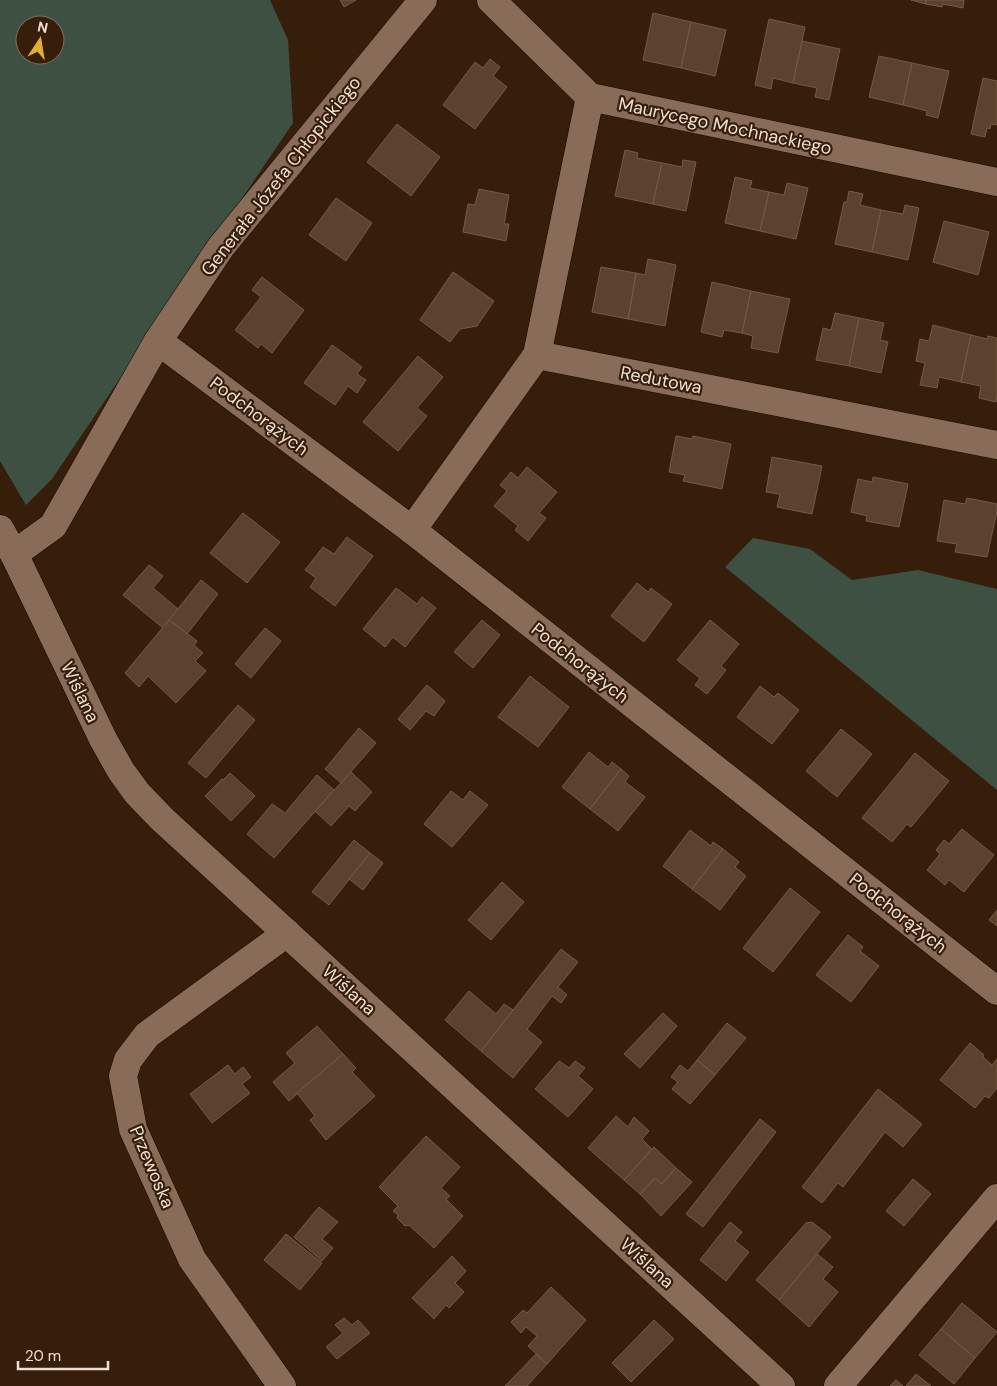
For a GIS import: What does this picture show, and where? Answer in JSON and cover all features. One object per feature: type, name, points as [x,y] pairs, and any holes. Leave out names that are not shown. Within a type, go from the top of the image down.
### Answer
[{"type":"street","name":"Generała Józefa Chłopickiego","points":[[14,554],[53,526],[158,341],[221,247],[423,0]]},
{"type":"street","points":[[412,530],[537,355],[590,98],[491,0]]},
{"type":"street","name":"Maurycego Mochnackiego","points":[[590,98],[997,182]]},
{"type":"street","name":"Podchorążych","points":[[158,341],[412,530],[997,991]]},
{"type":"street","name":"Redutowa","points":[[537,355],[997,445]]},
{"type":"street","name":"Wiślana","points":[[0,529],[14,554],[103,739],[121,771],[137,793],[162,819],[782,1386]]},
{"type":"street","name":"Przewoska","points":[[282,1386],[192,1258],[133,1129],[123,1076],[128,1060],[147,1035],[287,933]]},
{"type":"street","points":[[838,1386],[994,1204]]},
{"type":"green space","points":[[0,0],[270,0],[288,40],[293,123],[52,479],[26,505],[0,461]]},
{"type":"green space","points":[[753,538],[810,549],[852,580],[918,570],[997,589],[997,790],[725,567]]},
{"type":"building","points":[[340,0],[356,0],[344,7]]},
{"type":"building","points":[[911,0],[926,0],[926,4]]},
{"type":"building","points":[[926,0],[964,0],[963,8],[943,4],[942,7],[926,4]]},
{"type":"building","points":[[653,13],[691,22],[681,68],[643,60]]},
{"type":"building","points":[[769,19],[805,27],[793,83],[773,78],[771,89],[755,85]]},
{"type":"building","points":[[691,22],[726,30],[715,76],[681,68]]},
{"type":"building","points":[[802,41],[840,49],[829,100],[815,97],[817,88],[793,83]]},
{"type":"building","points":[[879,56],[912,63],[903,105],[869,97]]},
{"type":"building","points":[[490,59],[500,67],[493,76],[507,87],[475,129],[443,105],[475,62],[483,68]]},
{"type":"building","points":[[912,63],[949,71],[938,118],[926,115],[927,111],[903,105]]},
{"type":"building","points":[[983,78],[997,81],[997,125],[991,124],[990,129],[987,128],[985,137],[971,134]]},
{"type":"building","points":[[397,124],[440,157],[411,196],[367,162]]},
{"type":"building","points":[[625,150],[638,153],[637,158],[662,163],[653,204],[615,196]]},
{"type":"building","points":[[683,160],[696,162],[686,211],[653,204],[662,163],[682,167]]},
{"type":"building","points":[[735,177],[752,181],[750,188],[769,192],[760,231],[725,223]]},
{"type":"building","points":[[787,183],[808,188],[796,239],[760,231],[769,192],[784,195]]},
{"type":"building","points":[[479,189],[509,195],[504,224],[509,224],[506,241],[463,232],[468,204],[475,205]]},
{"type":"building","points":[[849,191],[863,194],[860,205],[881,210],[872,252],[835,244],[844,202],[847,202]]},
{"type":"building","points":[[336,198],[372,223],[346,261],[309,235]]},
{"type":"building","points":[[905,205],[919,208],[908,260],[872,252],[881,210],[903,214]]},
{"type":"building","points":[[944,221],[989,232],[978,275],[933,262]]},
{"type":"building","points":[[648,259],[676,265],[665,326],[628,319],[636,273],[645,275]]},
{"type":"building","points":[[601,267],[636,273],[628,319],[592,312]]},
{"type":"building","points":[[453,272],[494,301],[477,326],[460,329],[450,342],[420,320]]},
{"type":"building","points":[[262,277],[304,310],[272,353],[261,344],[258,348],[235,330],[261,297],[252,290]]},
{"type":"building","points":[[712,282],[751,291],[742,333],[724,330],[722,337],[701,332]]},
{"type":"building","points":[[751,291],[790,299],[778,353],[751,348],[753,336],[742,333]]},
{"type":"building","points":[[835,313],[859,318],[849,366],[816,360],[823,328],[831,330]]},
{"type":"building","points":[[859,318],[884,323],[880,340],[888,342],[881,373],[849,366]]},
{"type":"building","points":[[933,325],[971,335],[961,382],[939,377],[937,388],[920,385],[925,363],[916,361],[920,339],[929,341]]},
{"type":"building","points":[[971,335],[987,339],[988,336],[997,338],[996,402],[979,398],[981,386],[961,382]]},
{"type":"building","points":[[332,345],[362,367],[357,374],[366,380],[357,393],[348,386],[335,405],[304,383]]},
{"type":"building","points":[[418,356],[443,377],[417,408],[427,416],[398,451],[363,422]]},
{"type":"building","points":[[676,436],[692,439],[693,436],[731,444],[722,489],[683,481],[685,475],[669,472]]},
{"type":"building","points":[[772,457],[822,466],[812,514],[777,507],[780,494],[766,492]]},
{"type":"building","points":[[527,467],[557,492],[539,513],[546,518],[528,541],[515,530],[518,526],[494,506],[507,491],[500,485],[511,472],[518,478]]},
{"type":"building","points":[[873,477],[908,484],[899,527],[866,521],[867,516],[851,512],[858,479],[872,482]]},
{"type":"building","points":[[967,498],[997,504],[987,557],[955,552],[957,544],[937,541],[944,500],[965,504]]},
{"type":"building","points":[[243,513],[280,542],[247,583],[210,553]]},
{"type":"building","points":[[347,537],[373,556],[335,606],[310,587],[316,578],[305,570],[323,547],[334,554]]},
{"type":"building","points":[[149,565],[163,576],[153,588],[178,609],[163,628],[123,595]]},
{"type":"building","points":[[201,580],[218,594],[187,634],[169,620]]},
{"type":"building","points":[[637,583],[648,592],[651,588],[672,604],[644,642],[611,616]]},
{"type":"building","points":[[396,588],[417,604],[422,597],[436,608],[405,647],[393,637],[385,647],[363,629]]},
{"type":"building","points":[[169,620],[197,641],[194,645],[203,653],[195,661],[206,671],[176,703],[148,676],[139,687],[125,673]]},
{"type":"building","points":[[482,620],[500,635],[473,668],[454,652]]},
{"type":"building","points":[[710,620],[739,644],[721,666],[726,670],[707,694],[695,685],[700,678],[677,660]]},
{"type":"building","points":[[265,628],[281,641],[251,678],[235,664]]},
{"type":"building","points":[[530,676],[569,707],[538,747],[498,717]]},
{"type":"building","points":[[427,685],[445,701],[434,716],[426,711],[410,730],[398,719]]},
{"type":"building","points":[[760,686],[774,697],[778,693],[799,710],[772,744],[737,717]]},
{"type":"building","points":[[238,705],[255,720],[206,778],[188,763]]},
{"type":"building","points":[[359,728],[376,743],[341,783],[325,769]]},
{"type":"building","points":[[841,729],[872,754],[837,797],[806,771]]},
{"type":"building","points":[[589,752],[608,767],[612,762],[621,769],[590,809],[562,787]]},
{"type":"building","points":[[915,753],[949,781],[911,827],[907,824],[892,842],[862,818]]},
{"type":"building","points":[[621,769],[629,776],[625,782],[645,797],[618,831],[590,809]]},
{"type":"building","points":[[351,772],[372,792],[355,811],[349,806],[331,826],[315,811]]},
{"type":"building","points":[[230,773],[255,796],[231,821],[205,796]]},
{"type":"building","points":[[317,775],[334,790],[274,858],[247,834],[272,804],[285,813]]},
{"type":"building","points":[[451,791],[463,800],[470,791],[488,805],[452,847],[424,824]]},
{"type":"building","points":[[962,829],[994,855],[964,892],[949,880],[945,885],[927,870],[940,854],[936,850],[944,840],[949,844]]},
{"type":"building","points":[[690,830],[711,846],[713,842],[723,849],[692,889],[663,866]]},
{"type":"building","points":[[354,840],[370,853],[329,905],[312,892]]},
{"type":"building","points":[[723,849],[739,862],[735,867],[746,876],[720,910],[692,889]]},
{"type":"building","points":[[370,853],[383,863],[363,890],[349,879]]},
{"type":"building","points":[[502,882],[524,902],[491,940],[468,920]]},
{"type":"building","points":[[790,888],[820,912],[773,972],[743,948]]},
{"type":"building","points":[[997,910],[997,926],[989,920]]},
{"type":"building","points":[[848,935],[863,947],[860,951],[879,966],[851,1002],[816,975]]},
{"type":"building","points":[[561,949],[578,962],[558,987],[567,995],[561,1003],[552,996],[527,1029],[542,1042],[513,1078],[481,1051]]},
{"type":"building","points":[[469,991],[496,1014],[504,1004],[513,1010],[481,1051],[445,1020]]},
{"type":"building","points":[[663,1013],[677,1026],[640,1068],[624,1054]]},
{"type":"building","points":[[727,1023],[746,1038],[715,1075],[697,1060]]},
{"type":"building","points":[[317,1026],[343,1054],[289,1101],[273,1082],[295,1063],[286,1053]]},
{"type":"building","points":[[970,1043],[992,1065],[997,1059],[997,1088],[989,1098],[985,1096],[975,1108],[940,1080]]},
{"type":"building","points":[[343,1054],[356,1068],[352,1072],[375,1096],[326,1140],[310,1120],[315,1116],[297,1093]]},
{"type":"building","points":[[697,1060],[715,1075],[690,1104],[672,1089],[678,1082],[671,1077],[680,1065],[688,1071]]},
{"type":"building","points":[[559,1061],[569,1068],[575,1061],[585,1068],[578,1076],[593,1089],[568,1117],[535,1089]]},
{"type":"building","points":[[228,1065],[235,1074],[243,1067],[251,1077],[242,1084],[250,1093],[212,1123],[190,1094]]},
{"type":"building","points":[[878,1089],[922,1124],[903,1147],[885,1132],[843,1187],[838,1183],[822,1203],[802,1187]]},
{"type":"building","points":[[616,1116],[628,1127],[634,1117],[649,1131],[642,1139],[652,1149],[624,1180],[588,1148]]},
{"type":"building","points":[[760,1119],[776,1132],[703,1227],[686,1214]]},
{"type":"building","points":[[426,1136],[460,1167],[441,1188],[450,1196],[446,1199],[463,1216],[434,1248],[409,1225],[405,1226],[397,1218],[398,1215],[393,1211],[398,1206],[379,1187]]},
{"type":"building","points":[[654,1147],[676,1168],[662,1184],[655,1178],[640,1194],[624,1180]]},
{"type":"building","points":[[676,1168],[692,1182],[661,1216],[640,1194],[655,1178],[662,1184]]},
{"type":"building","points":[[913,1179],[931,1194],[904,1226],[886,1211]]},
{"type":"building","points":[[319,1207],[338,1222],[322,1239],[333,1248],[322,1261],[294,1237]]},
{"type":"building","points":[[730,1222],[742,1232],[735,1241],[749,1252],[726,1281],[700,1260]]},
{"type":"building","points":[[812,1222],[831,1237],[779,1300],[756,1280],[806,1223]]},
{"type":"building","points":[[286,1234],[322,1263],[300,1290],[264,1260]]},
{"type":"building","points":[[817,1254],[833,1267],[823,1279],[838,1292],[809,1327],[779,1300]]},
{"type":"building","points":[[452,1256],[466,1271],[455,1283],[464,1292],[449,1308],[446,1305],[434,1319],[412,1298]]},
{"type":"building","points":[[551,1287],[586,1320],[547,1364],[528,1346],[537,1336],[526,1327],[521,1333],[511,1322],[523,1310],[527,1313]]},
{"type":"building","points":[[962,1303],[997,1332],[975,1358],[941,1329]]},
{"type":"building","points":[[344,1318],[352,1325],[358,1320],[370,1333],[337,1359],[326,1347],[343,1333],[335,1325]]},
{"type":"building","points":[[654,1320],[674,1339],[631,1382],[612,1363]]},
{"type":"building","points":[[941,1329],[975,1358],[954,1384],[919,1355]]},
{"type":"building","points":[[536,1354],[547,1364],[527,1386],[505,1386]]},
{"type":"building","points":[[916,1374],[931,1386],[906,1386]]},
{"type":"building","points":[[896,1380],[903,1386],[890,1386]]}]
